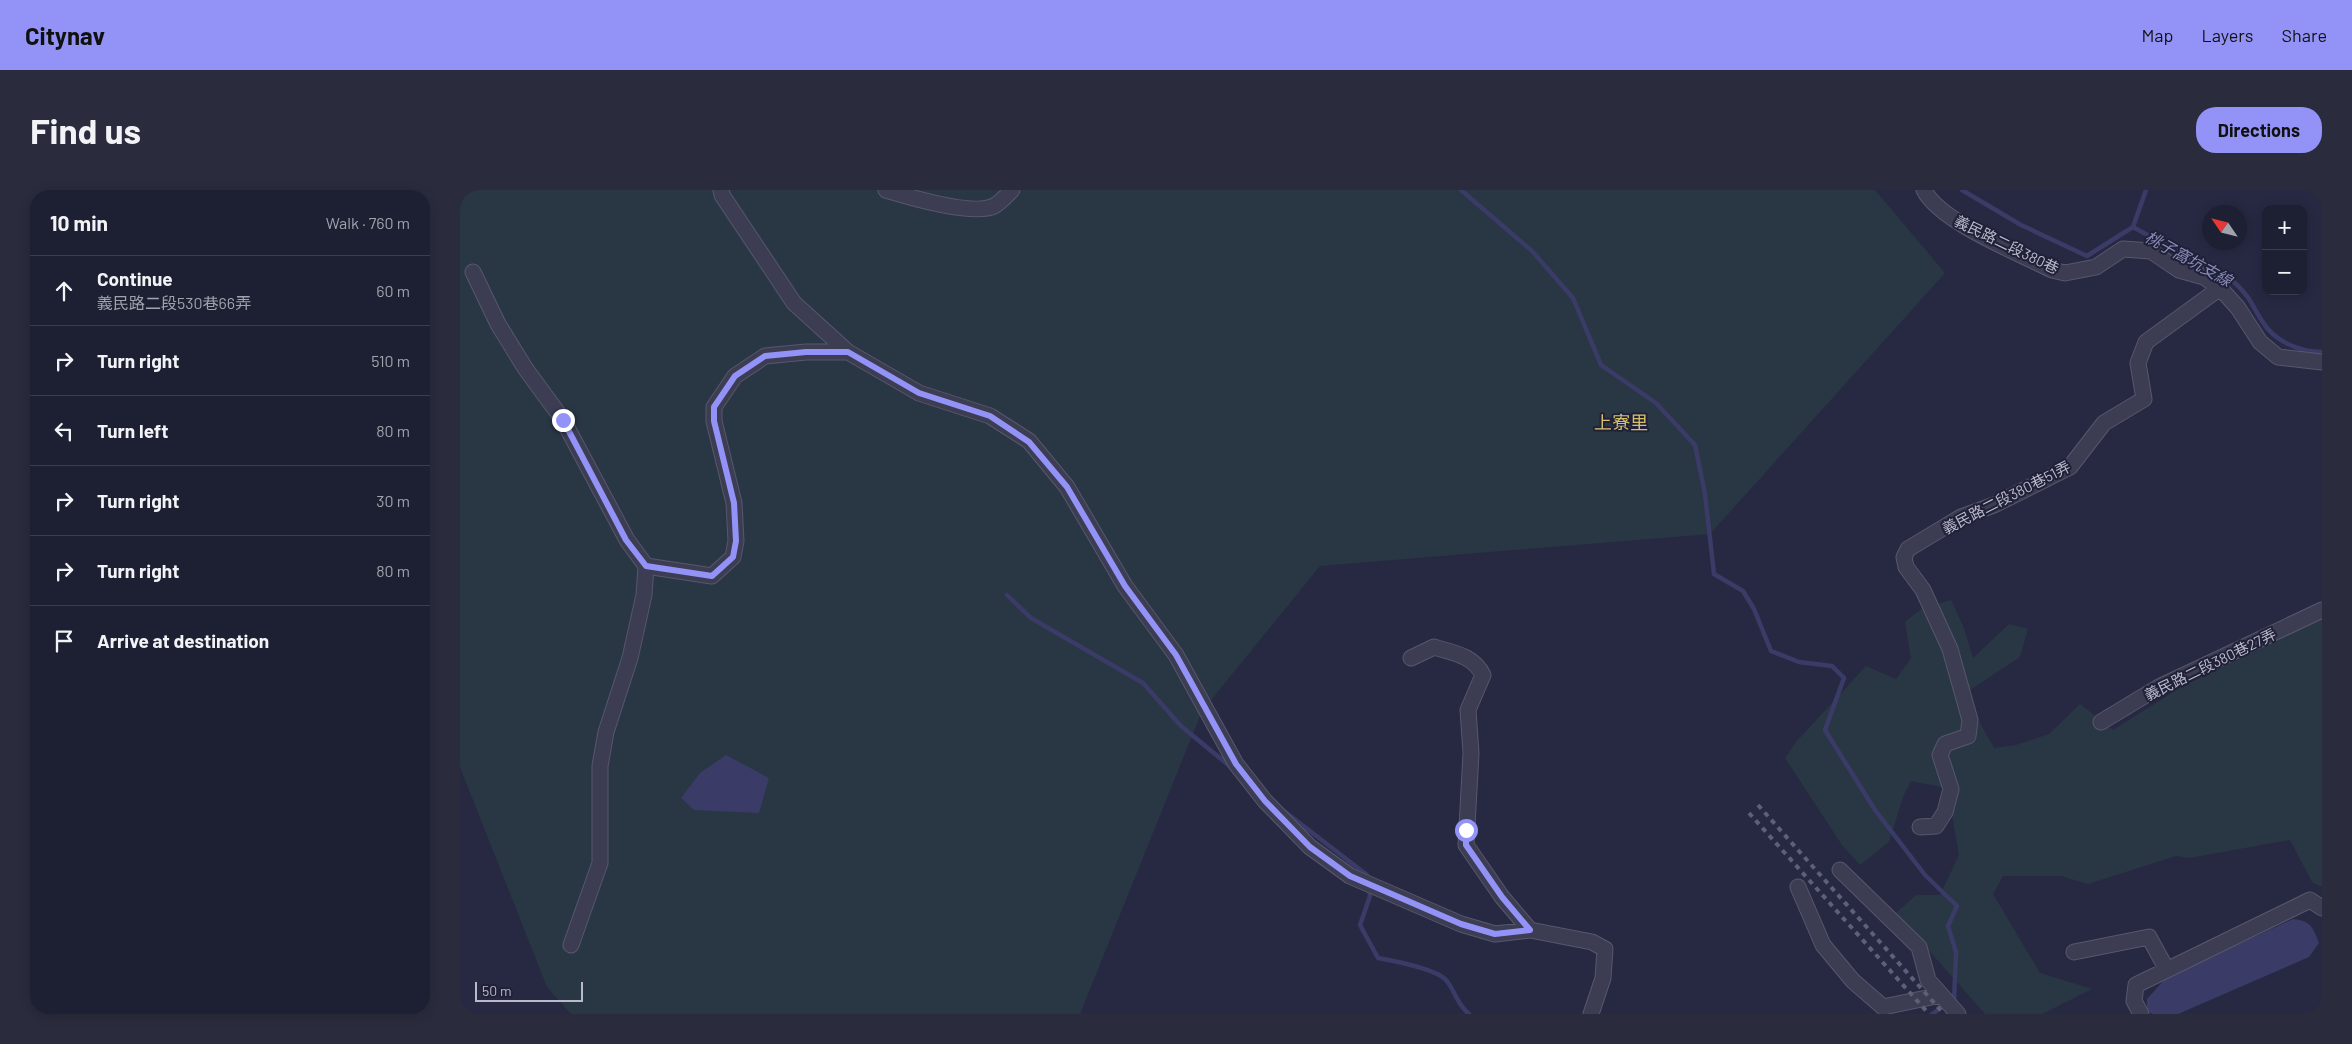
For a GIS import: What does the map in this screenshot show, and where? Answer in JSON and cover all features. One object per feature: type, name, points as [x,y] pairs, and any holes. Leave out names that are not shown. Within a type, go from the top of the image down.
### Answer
[{"type":"street","points":[[721,190],[722,196],[794,303],[848,352],[919,393],[990,416],[1029,442],[1067,487],[1125,586],[1176,655],[1236,764],[1265,801],[1310,847],[1350,876],[1461,924],[1495,934],[1530,930],[1592,942],[1605,949],[1603,978],[1591,1014]]},
{"type":"street","points":[[886,190],[936,205],[977,208],[994,206],[1012,190]]},
{"type":"street","name":"義民路二段380巷","points":[[1924,190],[1927,196],[1957,222],[2052,270],[2065,273],[2096,267],[2123,249],[2151,251],[2179,270],[2204,277],[2220,288],[2238,308],[2260,342],[2278,357],[2322,362]]},
{"type":"street","points":[[473,272],[498,324],[525,368],[563,420],[626,540],[646,566],[642,604],[630,658],[606,732],[600,766],[600,863],[571,946]]},
{"type":"street","name":"義民路二段380巷51弄","points":[[1920,827],[1936,826],[1945,812],[1951,788],[1940,755],[1945,744],[1968,736],[1970,720],[1950,649],[1923,590],[1906,567],[1904,557],[1908,550],[1961,517],[1994,505],[2070,467],[2104,423],[2144,399],[2138,363],[2146,342],[2220,288]]},
{"type":"street","points":[[646,566],[712,576],[733,557],[736,541],[734,503],[714,421],[714,407],[735,376],[765,356],[806,352],[848,352]]},
{"type":"street","name":"義民路二段380巷27弄","points":[[2102,722],[2159,687],[2322,610]]},
{"type":"street","points":[[1411,658],[1434,647],[1470,658],[1479,666],[1483,674],[1468,710],[1470,753],[1466,845],[1502,897],[1530,930]]},
{"type":"street","points":[[1840,870],[1919,947],[1928,980],[1958,1014]]},
{"type":"street","points":[[1798,887],[1823,945],[1853,981],[1883,1007],[1941,994]]},
{"type":"street","points":[[2141,1014],[2134,1000],[2136,985],[2310,900],[2322,908]]},
{"type":"street","points":[[2074,952],[2149,937],[2167,970]]},
{"type":"shaded area","points":[[460,190],[1875,190],[1945,273],[1710,534],[1320,566],[1202,711],[1080,1014],[571,1014],[547,987],[460,767]]},
{"type":"shaded area","points":[[1951,600],[1964,628],[1973,658],[2009,624],[2028,629],[2020,657],[1964,694],[1994,748],[2016,745],[2049,734],[2080,704],[2113,730],[2183,686],[2322,619],[2322,887],[2312,882],[2290,840],[2189,858],[2176,856],[2088,884],[2061,876],[2003,876],[1993,894],[2040,973],[2092,989],[2042,1014],[1985,1014],[1896,913],[1916,895],[1940,895],[1959,855],[1949,798],[1941,787],[1911,781],[1903,797],[1889,842],[1860,865],[1842,845],[1785,758],[1796,742],[1866,666],[1896,679],[1911,658],[1905,622],[1921,609]]},
{"type":"water","points":[[726,755],[769,778],[759,813],[694,810],[681,798],[700,773]]},
{"type":"water","points":[[2293,919],[2308,923],[2315,933],[2319,943],[2309,957],[2178,1014],[2153,1014],[2147,1011],[2147,999],[2166,978]]},
{"type":"waterway","points":[[1461,190],[1532,251],[1573,298],[1601,365],[1656,403],[1695,445],[1705,494],[1714,574],[1743,591],[1754,609],[1771,651],[1799,662],[1832,666],[1844,678],[1825,730],[1875,810],[1925,875],[1957,906],[1948,926],[1956,952],[1954,1001]]},
{"type":"waterway","name":"桃子窩坑支線","points":[[1962,190],[2021,225],[2087,256],[2133,227],[2235,283],[2248,297],[2267,328],[2280,340],[2305,350],[2322,352]]},
{"type":"waterway","points":[[2133,227],[2146,190]]},
{"type":"waterway","points":[[1007,595],[1031,618],[1143,683],[1181,726],[1232,768]]},
{"type":"waterway","points":[[1284,811],[1367,875],[1368,880]]},
{"type":"waterway","points":[[1369,888],[1370,896],[1360,925],[1378,958],[1413,966],[1439,975],[1445,979],[1461,1005],[1469,1014]]},
{"type":"waterway","points":[[1932,1014],[1938,1010]]},
{"type":"railway","points":[[1758,805],[1944,1014]]},
{"type":"railway","points":[[1749,813],[1929,1014]]},
{"type":"district","name":"上寮里","points":[[1621,422]]},
{"type":"route","points":[[563,420],[626,540],[646,566],[712,576],[733,557],[736,541],[734,503],[714,421],[714,407],[735,376],[765,356],[806,352],[848,352],[919,393],[990,416],[1029,442],[1067,487],[1125,586],[1176,655],[1236,764],[1265,801],[1310,847],[1350,876],[1461,924],[1495,934],[1530,930],[1502,897],[1466,845],[1466,830]]}]
